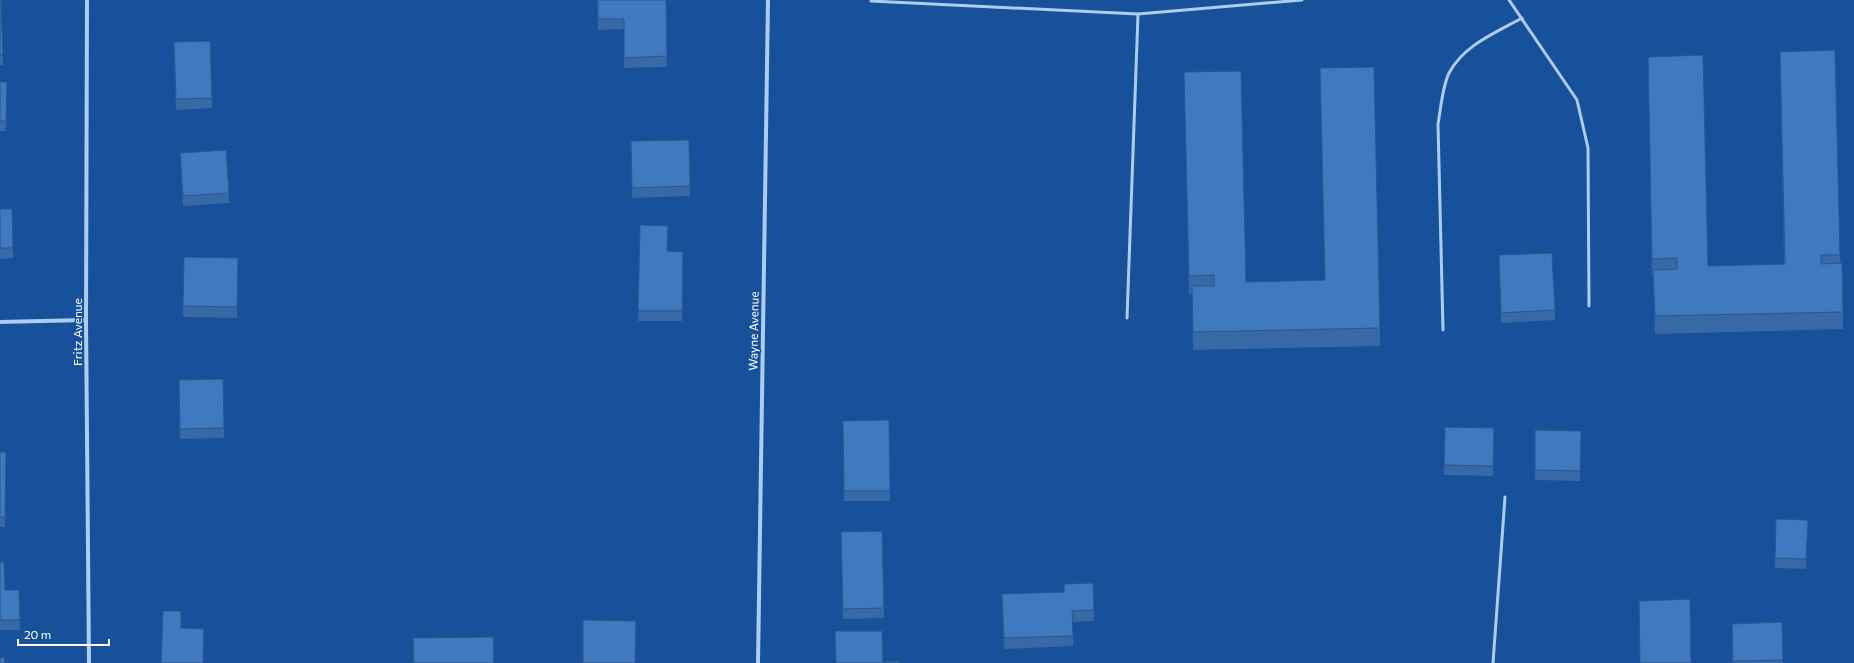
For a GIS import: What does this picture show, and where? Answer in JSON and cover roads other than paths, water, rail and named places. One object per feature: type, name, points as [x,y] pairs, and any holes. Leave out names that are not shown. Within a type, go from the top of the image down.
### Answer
[{"type":"street","name":"Fritz Avenue","points":[[87,0],[86,320],[89,663]]},
{"type":"street","name":"Wayne Avenue","points":[[758,663],[768,0]]},
{"type":"street","points":[[0,322],[86,320]]},
{"type":"lane","points":[[871,1],[1138,14],[1302,0]]},
{"type":"lane","points":[[1509,0],[1577,100],[1588,148],[1589,306]]},
{"type":"lane","points":[[1127,318],[1138,14]]},
{"type":"lane","points":[[1443,330],[1438,124],[1442,98],[1449,74],[1458,60],[1477,42],[1522,18]]},
{"type":"lane","points":[[1493,663],[1505,497]]}]
